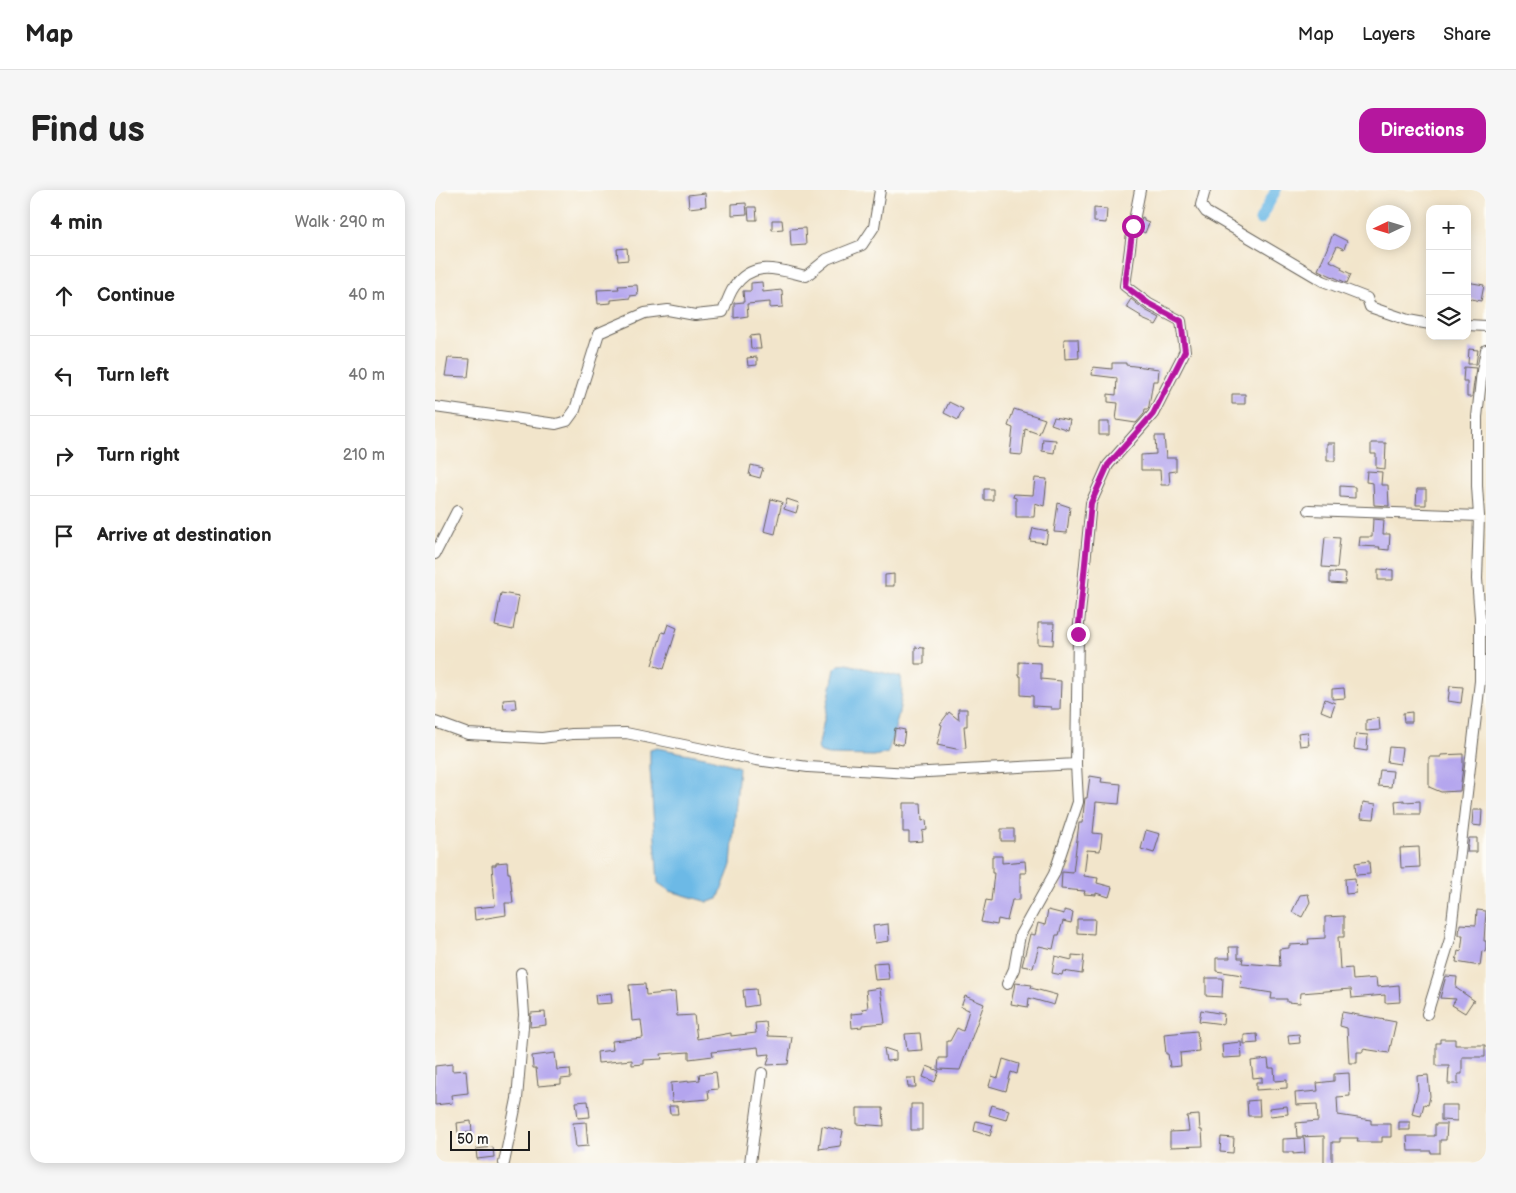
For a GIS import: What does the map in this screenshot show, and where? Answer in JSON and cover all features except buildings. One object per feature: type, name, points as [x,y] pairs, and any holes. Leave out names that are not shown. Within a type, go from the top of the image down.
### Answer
[{"type":"street","points":[[435,407],[525,421],[556,424],[567,420],[575,410],[599,333],[645,313],[667,310],[695,314],[723,312],[734,287],[748,272],[764,268],[806,276],[827,259],[862,245],[875,227],[880,190]]},
{"type":"street","points":[[1007,984],[1015,969],[1020,934],[1054,874],[1078,802],[1078,634],[1091,503],[1108,465],[1153,414],[1185,351],[1181,321],[1149,304],[1125,286],[1140,190]]},
{"type":"street","points":[[1205,190],[1201,205],[1207,212],[1323,281],[1426,324]]},
{"type":"street","points":[[1471,326],[1486,326]]},
{"type":"street","points":[[1427,1014],[1450,939],[1480,682],[1480,617],[1477,579],[1479,516],[1477,417],[1486,350]]},
{"type":"street","points":[[1309,510],[1479,516]]},
{"type":"street","points":[[435,554],[457,511]]},
{"type":"street","points":[[435,722],[468,734],[542,738],[572,734],[626,733],[756,760],[808,767],[910,773],[1077,764]]},
{"type":"street","points":[[504,1163],[517,1099],[524,1015],[521,973]]},
{"type":"street","points":[[750,1163],[763,1073]]},
{"type":"water","points":[[847,664],[901,677],[900,706],[888,753],[874,756],[828,755],[821,753],[818,748],[835,669],[839,665]]},
{"type":"water","points":[[657,748],[710,758],[739,767],[731,865],[718,899],[708,902],[670,891],[658,883],[650,769],[650,750]]},
{"type":"waterway","points":[[1260,220],[1276,190]]},
{"type":"route","points":[[1078,634],[1091,503],[1108,465],[1153,414],[1185,351],[1181,321],[1149,304],[1125,286],[1133,226]]}]
